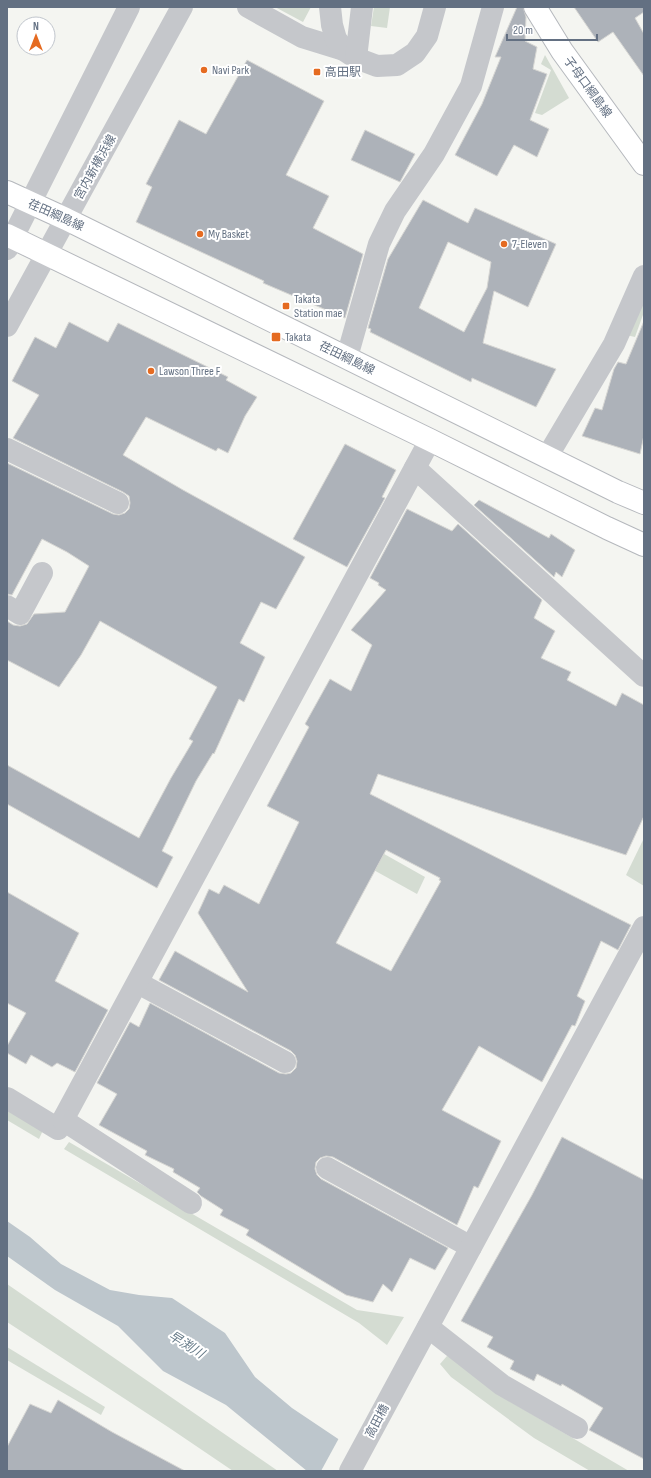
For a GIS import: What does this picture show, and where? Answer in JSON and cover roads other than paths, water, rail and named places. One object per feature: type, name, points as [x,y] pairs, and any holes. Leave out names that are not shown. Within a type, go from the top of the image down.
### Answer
[{"type":"main road","name":"子母口綱島線","points":[[535,7],[562,51],[644,164]]},
{"type":"main road","name":"荏田綱島線","points":[[7,192],[66,219],[547,457],[644,503]]},
{"type":"main road","points":[[9,241],[47,255],[430,440],[606,528],[644,545]]},
{"type":"street","points":[[9,241],[31,204],[129,7]]},
{"type":"street","name":"宮内新横浜線","points":[[7,326],[182,7]]},
{"type":"street","points":[[248,7],[302,37],[350,54],[377,66],[397,65],[415,53],[427,36],[435,7]]},
{"type":"street","points":[[330,7],[332,25],[336,38],[350,54]]},
{"type":"street","points":[[350,54],[362,7]]},
{"type":"street","points":[[347,357],[379,244],[395,211],[434,154],[471,86],[493,7]]},
{"type":"street","points":[[547,457],[614,344],[644,276]]},
{"type":"street","points":[[61,1125],[430,440]]},
{"type":"street","points":[[7,449],[118,503]]},
{"type":"street","points":[[415,468],[644,676]]},
{"type":"street","points":[[7,606],[20,614],[42,573]]},
{"type":"street","name":"高田橋","points":[[350,1471],[644,927]]},
{"type":"street","points":[[138,982],[285,1062]]},
{"type":"street","points":[[7,1098],[61,1125],[191,1202]]},
{"type":"street","points":[[327,1168],[471,1247]]},
{"type":"street","points":[[428,1327],[502,1385],[577,1428]]},
{"type":"water","name":"早渕川","points":[[7,1221],[30,1237],[61,1264],[110,1290],[139,1295],[172,1298],[225,1333],[255,1377],[292,1408],[386,1471],[307,1471],[226,1405],[163,1371],[118,1326],[55,1290],[7,1256]]},
{"type":"place","name":"Navi Park","points":[[204,70]]},
{"type":"place","name":"高田駅","points":[[317,72]]},
{"type":"place","name":"My Basket","points":[[200,234]]},
{"type":"place","name":"7-Eleven","points":[[504,244]]},
{"type":"place","name":"Takata Station mae","points":[[286,306]]},
{"type":"place","name":"Takata","points":[[276,337]]},
{"type":"place","name":"Lawson Three F","points":[[151,371]]}]
